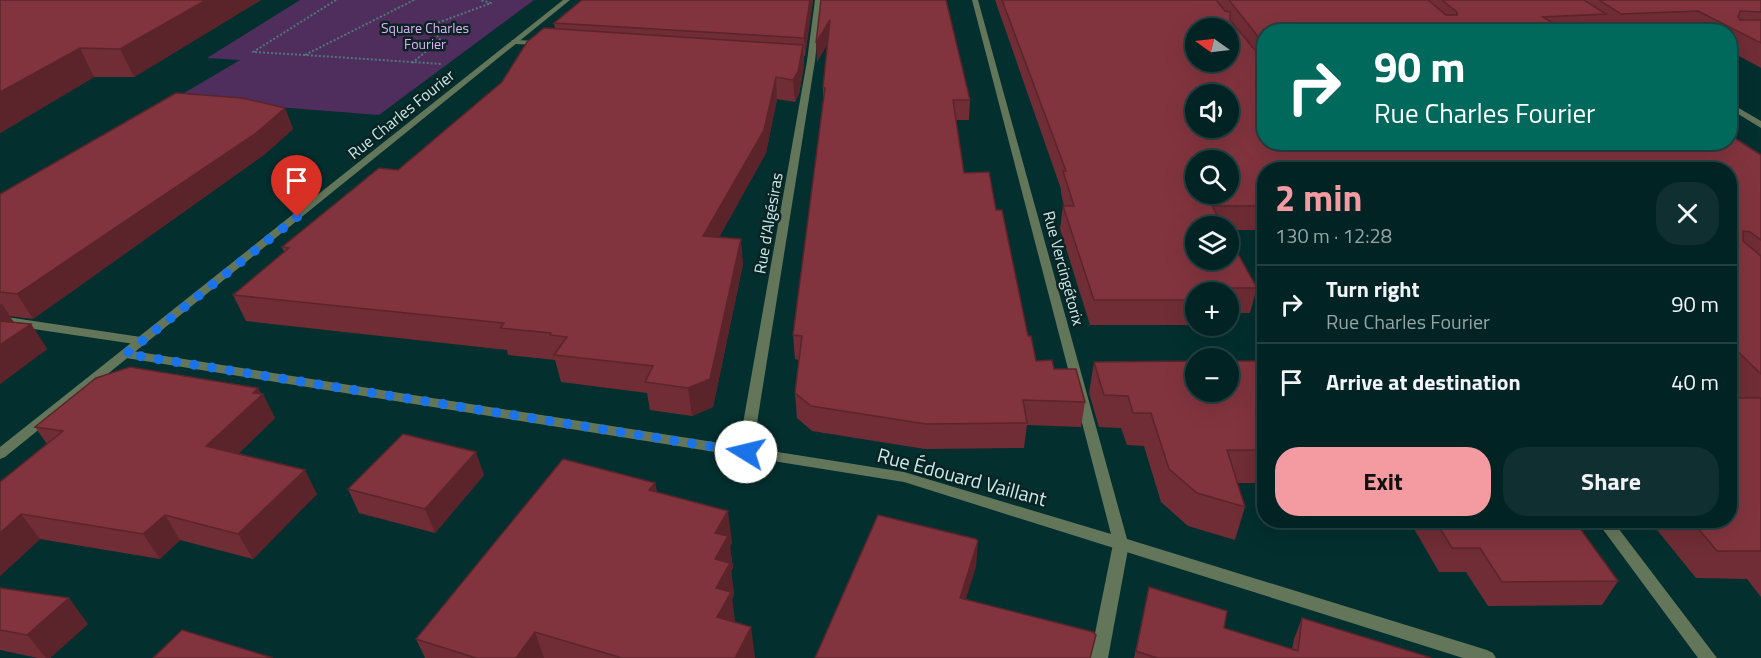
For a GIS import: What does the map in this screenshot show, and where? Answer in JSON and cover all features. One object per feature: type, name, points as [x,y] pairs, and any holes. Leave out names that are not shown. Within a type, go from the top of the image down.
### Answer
[{"type":"street","name":"Rue Charles Fourier","points":[[0,454],[567,0]]},
{"type":"street","name":"Rue d'Algésiras","points":[[746,452],[811,61],[818,0]]},
{"type":"street","name":"Rue Vercingétorix","points":[[975,0],[1121,544]]},
{"type":"street","points":[[1581,16],[1594,24]]},
{"type":"street","points":[[515,42],[548,44]]},
{"type":"street","points":[[799,60],[811,61]]},
{"type":"street","points":[[1737,110],[1761,125]]},
{"type":"street","points":[[0,320],[141,341]]},
{"type":"street","name":"Rue Édouard Vaillant","points":[[126,354],[904,477],[1487,658]]},
{"type":"street","points":[[1609,528],[1708,658]]},
{"type":"street","points":[[1099,658],[1121,544]]},
{"type":"path","points":[[336,0],[253,52],[483,67]]},
{"type":"path","points":[[305,56],[414,0]]},
{"type":"path","points":[[412,63],[440,40],[432,25],[491,3],[480,0]]},
{"type":"green space","name":"Square Charles Fourier","points":[[300,0],[534,0],[379,115],[174,99],[240,60],[207,58]]},
{"type":"building","points":[[0,0],[206,0],[120,49],[80,48],[0,92]]},
{"type":"building","points":[[582,0],[810,0],[804,38],[554,23]]},
{"type":"building","points":[[821,0],[946,0],[970,100],[953,100],[964,173],[989,172],[996,210],[1002,210],[1028,336],[1031,336],[1036,361],[1052,360],[1054,369],[1076,369],[1085,402],[1023,400],[1027,423],[926,424],[811,406],[795,393],[802,336],[793,335],[825,88],[823,87],[830,20],[816,43]]},
{"type":"building","points":[[1002,0],[1216,0],[1225,11],[1230,12],[1230,18],[1185,18],[1185,72],[1239,72],[1239,31],[1257,53],[1257,150],[1737,150],[1737,140],[1761,155],[1761,240],[1750,232],[1743,231],[1743,241],[1761,256],[1761,374],[1737,351],[1737,162],[1257,162],[1257,206],[1212,206],[1218,216],[1185,216],[1185,270],[1239,270],[1239,256],[1257,288],[1239,288],[1239,282],[1185,282],[1185,300],[1094,300],[1063,206],[1074,206],[1063,171],[1066,171]]},
{"type":"building","points":[[1229,0],[1428,0],[1446,15],[1457,15],[1457,12],[1442,0],[1584,0],[1606,14],[1543,17],[1554,24],[1257,24],[1257,35]]},
{"type":"building","points":[[1599,0],[1761,0],[1761,12],[1740,11],[1738,17],[1740,20],[1761,20],[1761,43],[1737,31],[1737,24],[1724,24],[1698,11],[1621,14]]},
{"type":"building","points":[[544,28],[803,45],[798,72],[793,80],[776,77],[764,130],[703,236],[741,239],[710,379],[688,388],[645,382],[653,366],[554,355],[567,337],[550,335],[551,333],[500,328],[504,323],[233,295],[289,248],[282,247],[379,168],[398,170],[502,82],[527,42]]},
{"type":"building","points":[[176,93],[242,98],[285,108],[256,133],[17,294],[0,292],[0,194]]},
{"type":"building","points":[[0,321],[31,324],[0,345]]},
{"type":"building","points":[[1185,361],[1185,402],[1239,402],[1239,361],[1257,361],[1257,450],[1227,450],[1245,507],[1197,493],[1169,469],[1151,413],[1133,413],[1128,396],[1104,395],[1094,362]]},
{"type":"building","points":[[130,367],[258,388],[253,393],[263,394],[206,446],[305,470],[238,534],[165,515],[143,534],[21,514],[0,533],[0,482],[63,431],[35,427],[96,378]]},
{"type":"building","points":[[1737,398],[1761,398],[1761,551],[1717,551],[1698,528],[1737,528]]},
{"type":"building","points":[[403,434],[476,452],[425,509],[348,489]]},
{"type":"building","points":[[563,459],[655,483],[649,490],[728,511],[715,533],[728,536],[715,559],[730,563],[716,588],[731,592],[717,617],[751,627],[735,658],[619,658],[535,632],[516,658],[476,658],[416,639]]},
{"type":"building","points":[[878,515],[976,539],[978,541],[960,598],[1093,632],[1096,635],[1090,658],[815,658]]},
{"type":"building","points":[[1440,528],[1580,528],[1618,581],[1502,582],[1480,548],[1452,548]]},
{"type":"building","points":[[1149,587],[1227,611],[1224,628],[1298,651],[1302,618],[1432,658],[1157,658],[1136,651]]},
{"type":"building","points":[[0,588],[69,598],[27,635],[0,630]]},
{"type":"building","points":[[182,630],[273,658],[153,658]]},
{"type":"route","points":[[297,217],[126,354],[746,452]]}]
